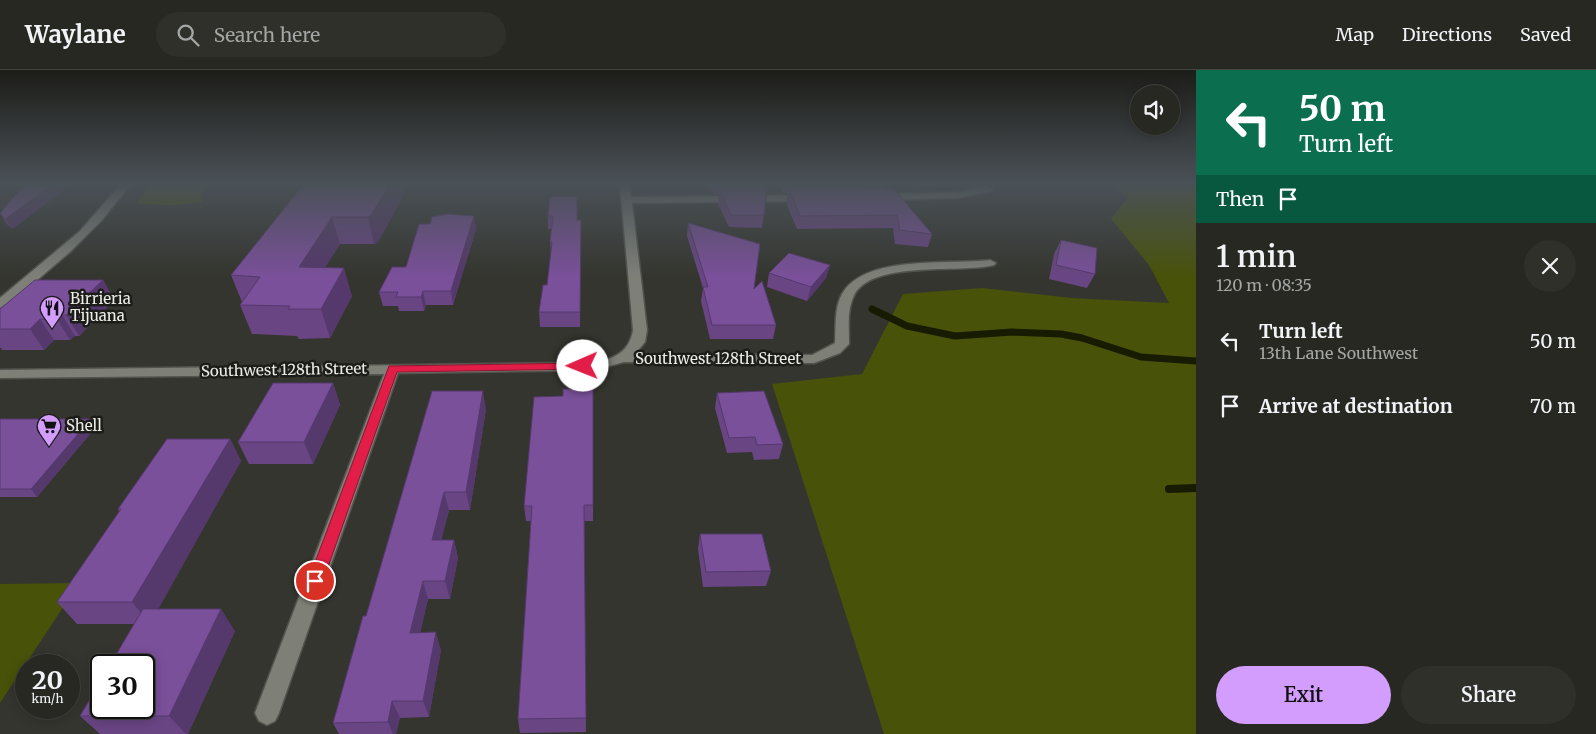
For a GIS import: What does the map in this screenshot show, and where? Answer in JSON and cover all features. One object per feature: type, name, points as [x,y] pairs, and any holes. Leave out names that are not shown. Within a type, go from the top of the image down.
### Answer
[{"type":"street","points":[[0,304],[79,239],[101,215]]},
{"type":"street","points":[[624,358],[638,342],[640,330],[628,215]]},
{"type":"street","name":"Southwest 128th Street","points":[[0,374],[587,366],[624,358],[814,359],[835,350],[842,344],[846,297],[857,283],[865,277],[899,269],[962,267],[990,263]]},
{"type":"street","points":[[267,713],[393,369]]},
{"type":"green space","points":[[1114,215],[1196,215],[1196,734],[884,734],[772,384],[862,374],[903,294],[982,288],[1071,298],[1169,303],[1149,265],[1111,219]]},
{"type":"green space","points":[[79,583],[32,654],[15,654],[15,680],[0,703],[0,584]]},
{"type":"building","points":[[2,215],[11,215],[5,219]]},
{"type":"building","points":[[279,215],[371,215],[368,217],[332,217],[299,267],[344,268],[321,309],[288,309],[290,306],[240,305],[260,277],[231,275]]},
{"type":"building","points":[[442,215],[474,216],[451,291],[423,291],[421,297],[396,297],[398,292],[379,292],[392,267],[406,267],[419,224],[430,224],[432,217]]},
{"type":"building","points":[[577,215],[577,220],[581,220],[580,312],[539,312],[543,285],[547,285],[552,242],[550,242],[553,216],[548,216]]},
{"type":"building","points":[[800,215],[916,215],[932,234],[900,230],[897,215]]},
{"type":"building","points":[[688,223],[760,244],[754,289],[762,281],[776,325],[712,325],[703,287],[708,287]]},
{"type":"building","points":[[1061,240],[1097,248],[1095,274],[1056,265]]},
{"type":"building","points":[[789,253],[830,265],[811,287],[769,273]]},
{"type":"building","points":[[35,280],[103,280],[66,315],[62,315],[57,319],[40,319],[30,329],[0,329],[0,309]]},
{"type":"building","points":[[273,383],[333,383],[304,442],[238,442]]},
{"type":"building","points":[[563,389],[593,389],[593,505],[584,505],[586,718],[518,719],[532,506],[524,506],[534,397],[563,396]]},
{"type":"building","points":[[432,391],[483,391],[466,492],[444,492],[432,540],[454,540],[445,581],[423,581],[410,633],[436,632],[423,701],[392,701],[388,722],[333,723],[363,616],[366,616]]},
{"type":"building","points":[[764,391],[783,444],[757,445],[755,437],[729,438],[717,393]]},
{"type":"building","name":"Shell","points":[[0,419],[91,419],[31,489],[0,489]]},
{"type":"building","points":[[167,439],[230,439],[132,602],[57,602],[121,509],[118,509]]},
{"type":"building","points":[[700,534],[762,534],[771,571],[706,572]]},
{"type":"building","points":[[143,609],[221,609],[169,716],[155,716],[155,654],[116,654]]},
{"type":"building","points":[[90,699],[90,716],[80,716]]},
{"type":"waterway","points":[[872,309],[907,326],[955,336],[1012,332],[1061,334],[1082,338],[1141,357],[1196,361]]},
{"type":"waterway","points":[[1169,489],[1196,488]]},
{"type":"place","name":"Birrieria Tijuana","points":[[52,329]]},
{"type":"place","name":"Shell","points":[[49,447]]},
{"type":"route","points":[[315,581],[393,369],[583,366]]}]
